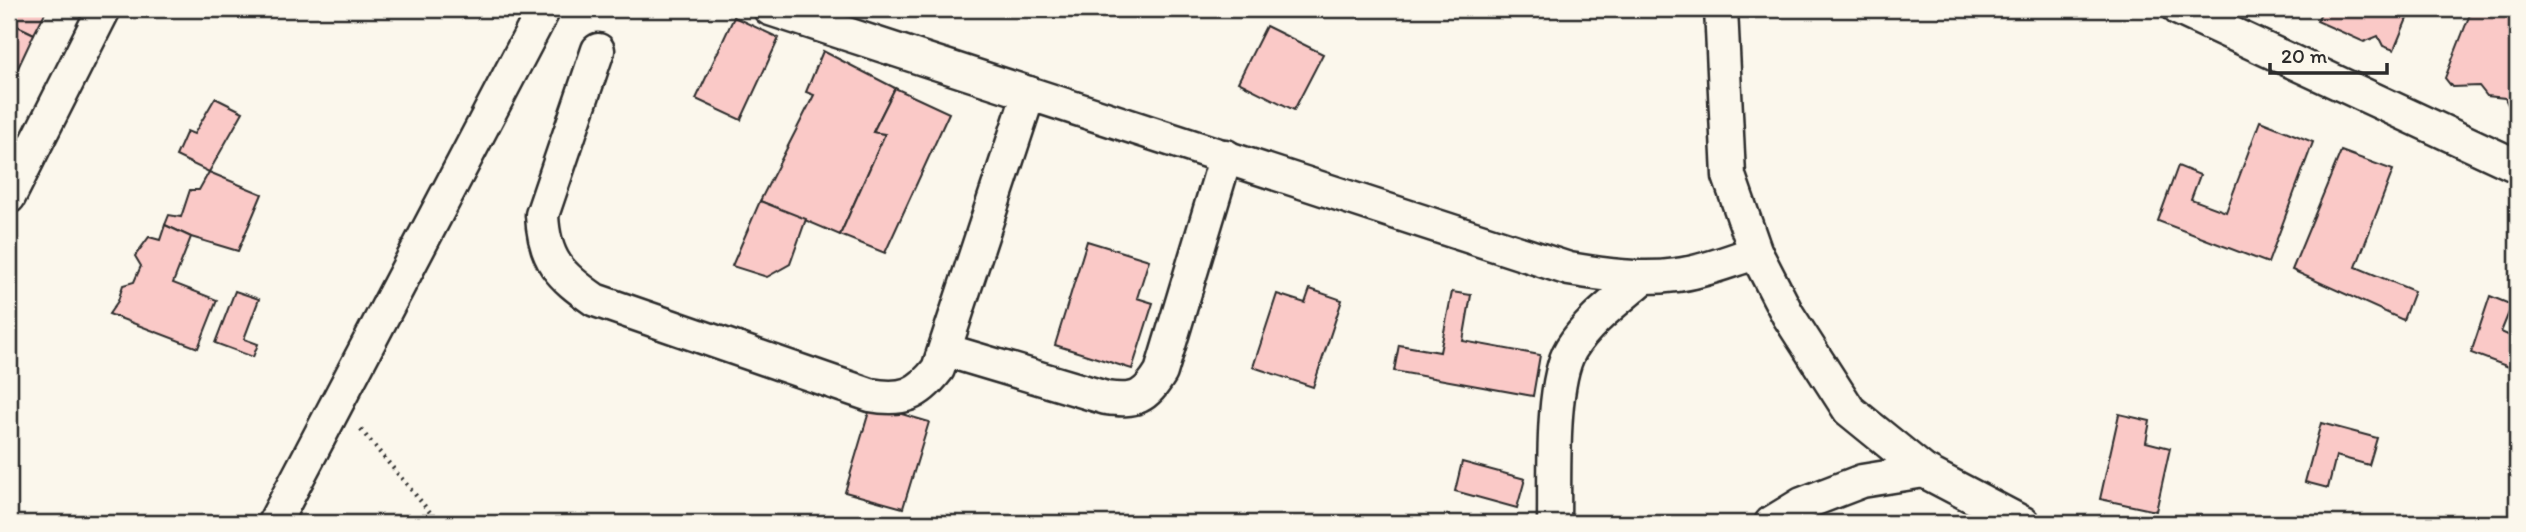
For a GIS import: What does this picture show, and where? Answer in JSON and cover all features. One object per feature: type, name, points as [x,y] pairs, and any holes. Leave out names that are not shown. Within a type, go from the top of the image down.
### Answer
[{"type":"street","points":[[9,197],[104,9]]},
{"type":"street","points":[[274,523],[544,9]]},
{"type":"street","points":[[770,9],[1569,269],[1643,278],[1680,275],[1756,253]]},
{"type":"street","points":[[1721,9],[1729,176],[1756,253],[1788,315],[1849,410],[1924,471],[2023,523]]},
{"type":"street","points":[[2179,9],[2517,166]]},
{"type":"street","points":[[598,50],[542,215],[543,240],[554,262],[570,283],[595,300],[870,395],[890,399],[909,395],[926,384],[937,369],[1028,93]]},
{"type":"street","points":[[945,350],[1106,398],[1128,401],[1149,391],[1161,372],[1226,156]]},
{"type":"street","points":[[1554,523],[1560,376],[1570,349],[1588,327],[1643,278]]},
{"type":"street","points":[[1771,523],[1802,504],[1862,481],[1924,471]]},
{"type":"path","points":[[337,401],[439,523]]},
{"type":"building","points":[[9,9],[47,9],[34,34],[9,22]]},
{"type":"building","points":[[2323,9],[2411,9],[2394,50],[2383,46],[2378,36],[2364,42],[2317,21]]},
{"type":"building","points":[[2472,9],[2517,9],[2517,113],[2510,109],[2505,98],[2487,96],[2479,86],[2452,87],[2445,78]]},
{"type":"building","points":[[734,17],[779,38],[741,120],[696,99]]},
{"type":"building","points":[[9,22],[34,34],[9,87]]},
{"type":"building","points":[[1266,26],[1323,54],[1294,110],[1238,82]]},
{"type":"building","points":[[823,51],[895,88],[873,132],[885,134],[840,235],[760,201],[814,95],[806,92]]},
{"type":"building","points":[[895,88],[949,113],[885,253],[840,235],[885,134],[873,132]]},
{"type":"building","points":[[215,98],[243,112],[209,172],[176,156],[187,131],[194,134]]},
{"type":"building","points":[[2260,121],[2313,142],[2268,263],[2158,221],[2178,166],[2200,175],[2191,199],[2226,212]]},
{"type":"building","points":[[2341,151],[2393,170],[2356,267],[2414,291],[2403,320],[2292,270]]},
{"type":"building","points":[[209,172],[262,194],[238,251],[191,237],[165,225],[169,215],[181,217],[190,190],[199,190]]},
{"type":"building","points":[[760,201],[806,219],[790,264],[767,277],[732,266]]},
{"type":"building","points":[[165,225],[191,237],[173,283],[217,300],[198,348],[109,314],[118,301],[123,285],[134,282],[141,266],[135,256],[149,237],[160,240]]},
{"type":"building","points":[[1087,241],[1149,260],[1137,298],[1153,303],[1132,369],[1055,345]]},
{"type":"building","points":[[1310,289],[1342,300],[1313,387],[1253,367],[1277,294],[1305,303]]},
{"type":"building","points":[[235,291],[259,299],[244,339],[258,344],[253,357],[215,343]]},
{"type":"building","points":[[1452,292],[1471,295],[1463,341],[1540,355],[1533,396],[1394,371],[1399,345],[1440,352]]},
{"type":"building","points":[[2490,296],[2512,305],[2501,332],[2517,339],[2517,370],[2471,353]]},
{"type":"building","points":[[871,405],[929,422],[903,508],[845,492]]},
{"type":"building","points":[[2119,414],[2150,421],[2146,442],[2170,448],[2156,511],[2100,499]]},
{"type":"building","points":[[2321,423],[2377,438],[2369,465],[2336,456],[2328,488],[2305,482]]},
{"type":"building","points":[[1462,462],[1525,479],[1517,508],[1455,491]]}]
